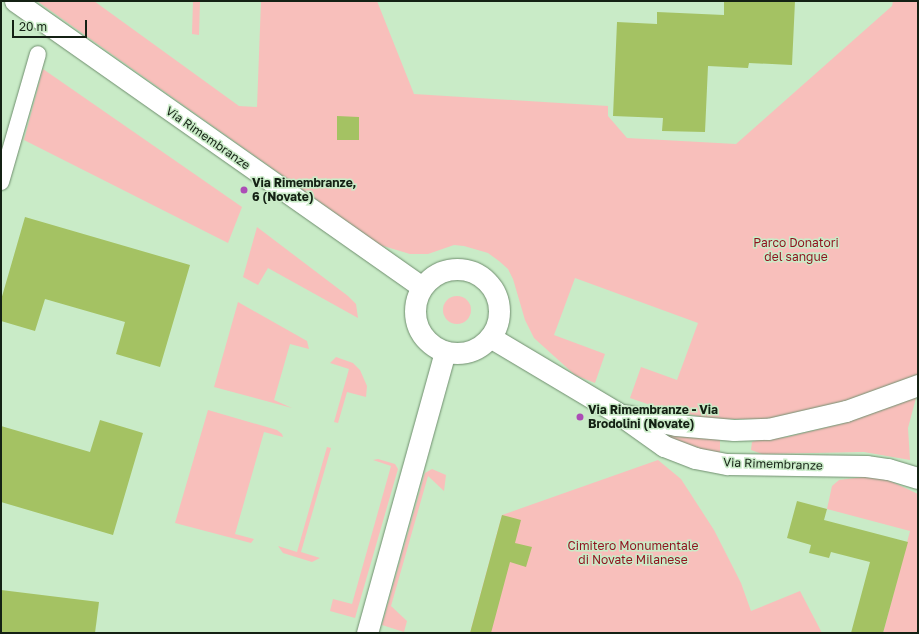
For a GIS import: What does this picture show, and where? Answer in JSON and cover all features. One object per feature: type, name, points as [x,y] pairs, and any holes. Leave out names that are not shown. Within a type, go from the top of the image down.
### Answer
[{"type":"street","name":"Via Rimembranze","points":[[14,1],[422,287]]},
{"type":"street","points":[[1,182],[38,54]]},
{"type":"street","points":[[452,268],[476,272],[486,279],[493,289],[499,310],[496,328],[490,337],[469,351],[444,352],[427,340],[417,324],[415,305],[422,287],[430,278],[452,268]]},
{"type":"street","name":"Via Rimembranze","points":[[490,337],[616,412],[664,446],[695,458],[727,464],[866,466],[888,469],[918,478]]},
{"type":"street","points":[[367,633],[444,352]]},
{"type":"street","name":"Via Rimembranze","points":[[616,412],[676,425],[734,430],[768,429],[846,411],[918,385]]},
{"type":"green space","name":"Parco Donatori del sangue","points":[[37,1],[94,1],[239,106],[257,107],[261,1],[377,1],[414,94],[608,106],[608,116],[627,138],[736,144],[892,6],[893,1],[918,1],[918,375],[848,401],[775,419],[711,419],[659,408],[630,398],[641,367],[677,380],[698,323],[575,278],[554,335],[605,354],[595,383],[575,375],[534,338],[525,320],[513,279],[508,269],[488,253],[464,246],[454,245],[428,254],[410,254],[380,245]]},
{"type":"green space","points":[[193,1],[200,1],[199,35],[192,34]]},
{"type":"green space","points":[[43,69],[242,207],[228,243],[24,140]]},
{"type":"green space","points":[[257,227],[348,296],[356,304],[358,318],[268,268],[258,285],[243,277]]},
{"type":"green space","points":[[457,296],[467,300],[471,310],[467,320],[457,324],[447,320],[443,310],[447,300]]},
{"type":"green space","points":[[238,302],[307,341],[309,349],[290,344],[274,400],[292,408],[214,387]]},
{"type":"green space","points":[[336,357],[353,363],[360,370],[367,386],[366,397],[347,392],[338,423],[334,422],[349,369],[330,363]]},
{"type":"green space","points":[[912,395],[916,398],[908,428],[910,460],[864,452],[762,454],[751,450],[752,442],[757,440],[787,437],[844,423]]},
{"type":"green space","points":[[208,410],[277,430],[283,437],[264,432],[235,534],[254,539],[251,543],[175,523]]},
{"type":"green space","points":[[663,431],[720,438],[720,453],[701,449],[662,435]]},
{"type":"green space","points":[[327,447],[331,448],[301,552],[320,558],[312,562],[283,553],[278,546],[297,552]]},
{"type":"green space","points":[[378,459],[395,464],[398,469],[355,618],[330,611],[333,599],[352,604],[391,466],[373,460]]},
{"type":"green space","name":"Cimitero Monumentale di Novate Milanese","points":[[658,460],[681,479],[714,530],[741,583],[751,611],[800,591],[822,633],[470,633],[502,515]]},
{"type":"green space","points":[[432,469],[446,475],[444,491],[428,476],[391,606],[407,621],[404,632],[382,625],[425,473]]},
{"type":"green space","points":[[871,476],[888,480],[918,494],[918,633],[883,633],[910,531],[827,509],[832,486],[839,480]]},
{"type":"building","points":[[724,1],[795,1],[792,65],[749,63],[748,68],[708,66],[705,132],[662,131],[663,118],[613,116],[617,22],[657,24],[657,12],[724,15]]},
{"type":"building","points":[[337,116],[359,117],[359,140],[337,140]]},
{"type":"building","points":[[25,217],[190,265],[160,367],[116,354],[125,322],[45,299],[35,331],[1,321],[1,300]]},
{"type":"building","points":[[100,420],[143,433],[113,535],[1,502],[1,426],[90,452]]},
{"type":"building","points":[[797,501],[827,509],[824,520],[908,542],[883,633],[851,633],[870,562],[831,552],[829,558],[809,553],[811,545],[787,538]]},
{"type":"building","points":[[502,515],[521,520],[515,543],[532,547],[526,567],[510,562],[491,633],[470,633]]},
{"type":"building","points":[[1,590],[99,602],[95,633],[1,633]]},
{"type":"place","name":"Via Rimembranze, 6 (Novate)","points":[[244,190]]},
{"type":"place","name":"Via Rimembranze - Via Brodolini (Novate)","points":[[580,417]]}]
